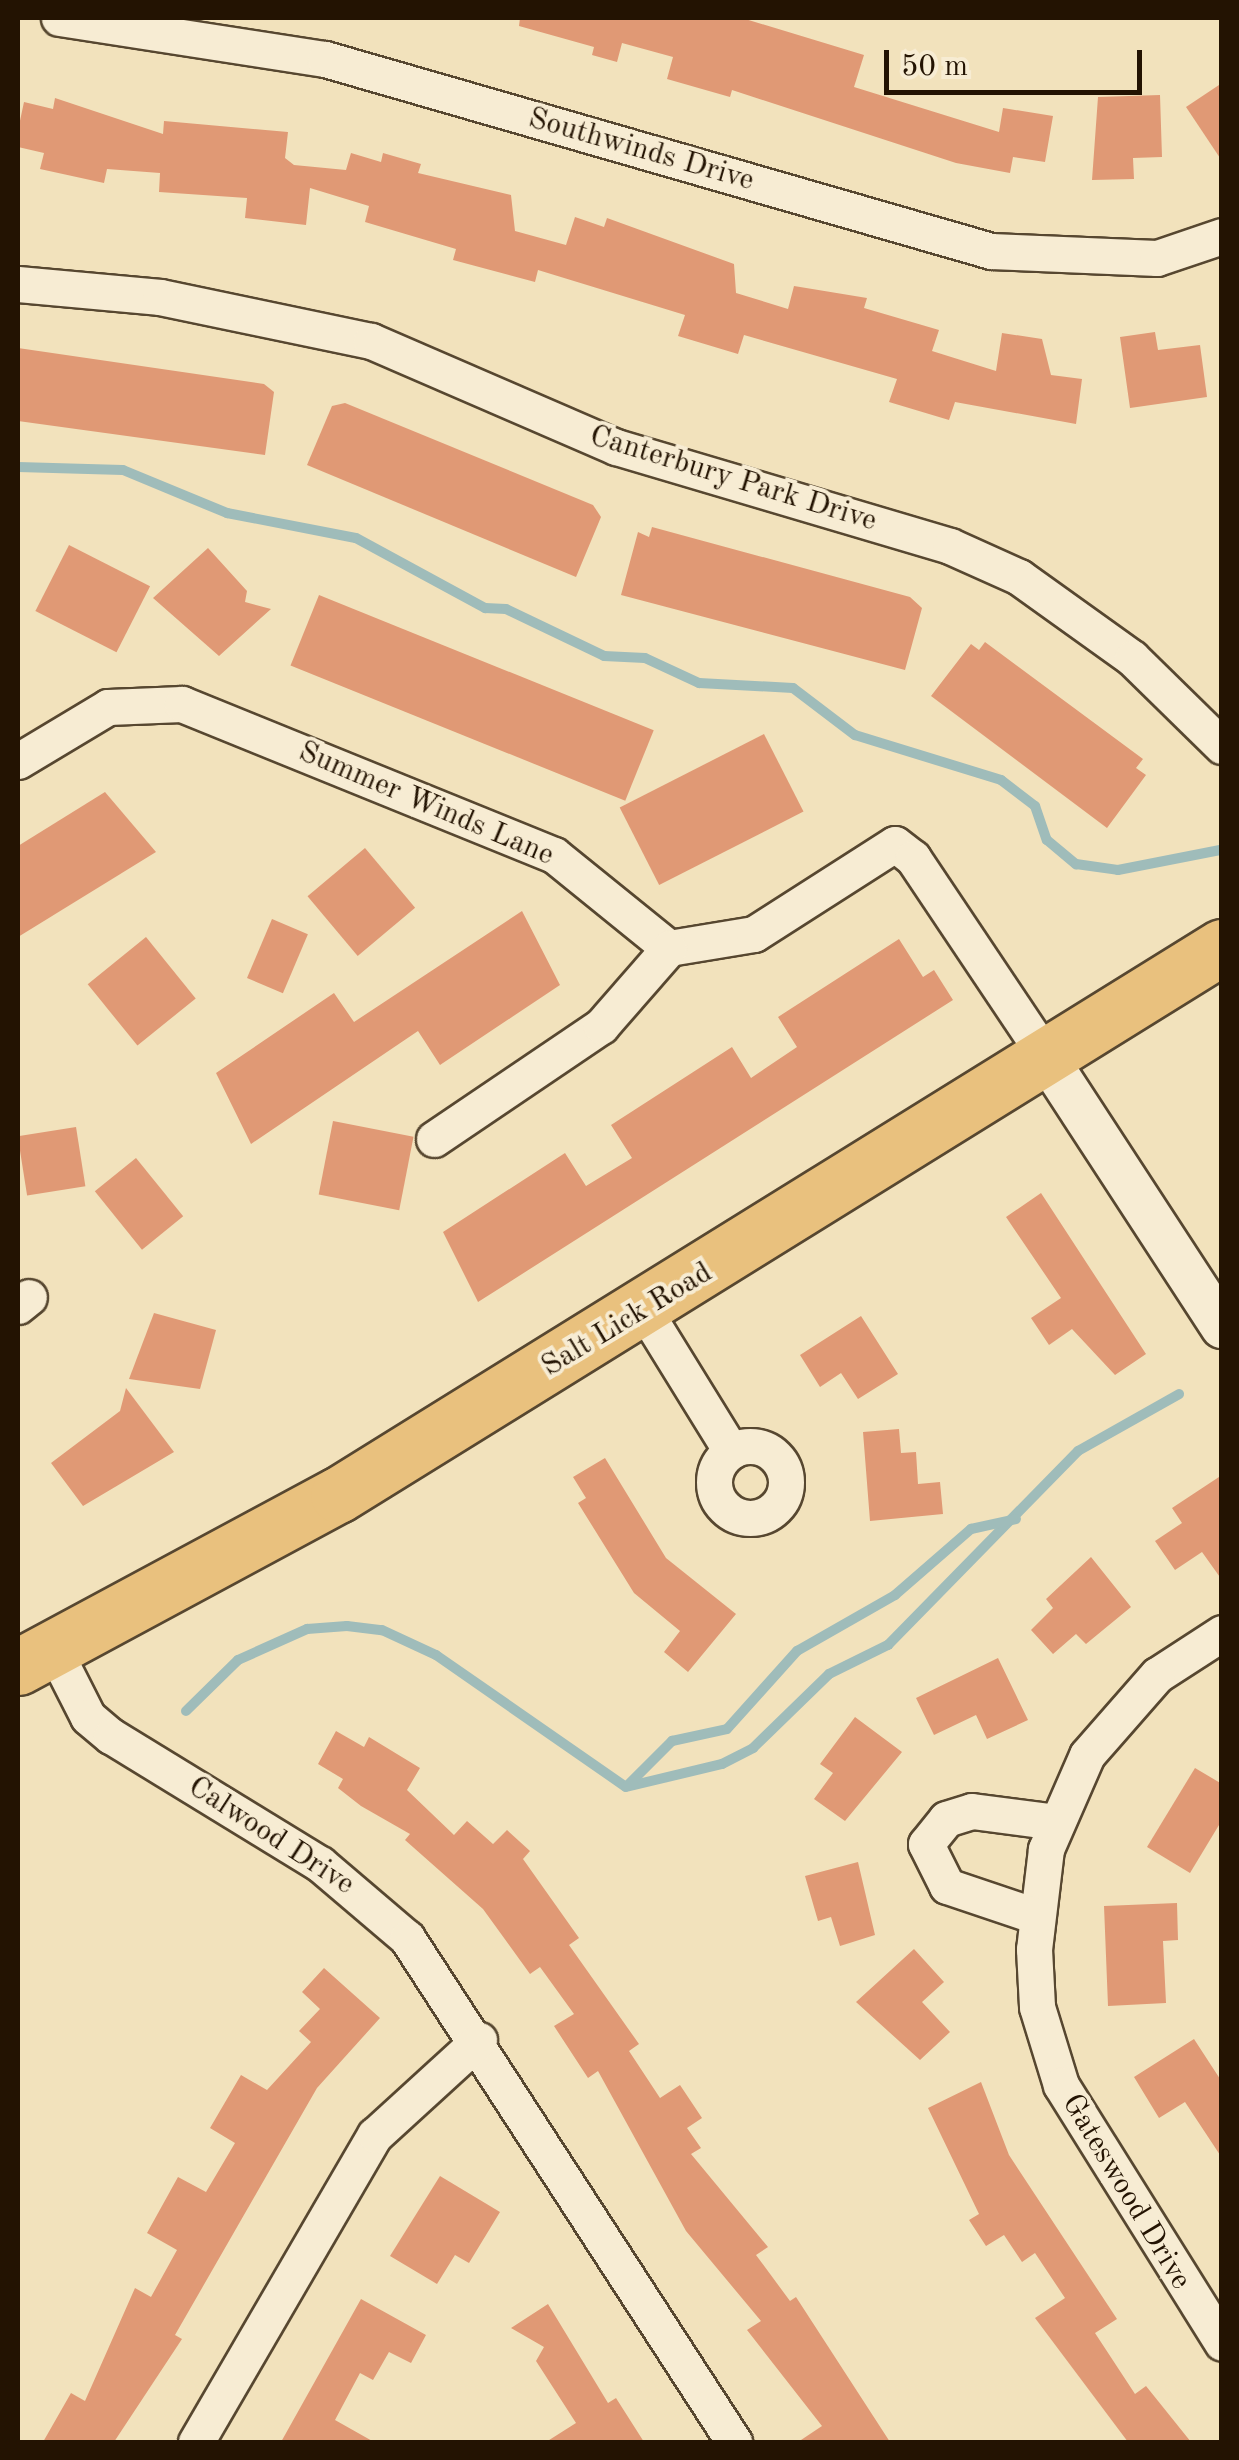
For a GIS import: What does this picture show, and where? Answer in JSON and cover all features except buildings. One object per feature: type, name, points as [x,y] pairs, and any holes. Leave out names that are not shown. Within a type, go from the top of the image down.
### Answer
[{"type":"main road","name":"Salt Lick Road","points":[[35,1657],[338,1495],[1048,1060],[1222,946]]},
{"type":"street","name":"Southwinds Drive","points":[[59,18],[324,59],[991,251],[1157,258],[1222,236]]},
{"type":"street","name":"Canterbury Park Drive","points":[[18,284],[160,297],[371,341],[616,447],[950,546],[1020,577],[1132,658],[1222,746]]},
{"type":"street","name":"Summer Winds Lane","points":[[18,761],[108,707],[182,704],[554,855],[670,948]]},
{"type":"street","points":[[434,1139],[600,1026],[670,948],[754,934],[895,844],[914,858],[1222,1327]]},
{"type":"street","points":[[644,1310],[731,1451]]},
{"type":"street","name":"Gateswood Drive","points":[[1222,1633],[1118,1714],[1055,1822],[1036,1916],[1036,2007],[1061,2085],[1222,2342]]},
{"type":"street","name":"Calwood Drive","points":[[35,1657],[88,1717],[111,1736],[366,1898],[435,1972],[734,2442]]},
{"type":"street","points":[[1036,1916],[947,1886],[926,1844],[946,1819],[972,1812],[1055,1822]]},
{"type":"street","points":[[196,2442],[375,2135],[479,2040]]},
{"type":"waterway","points":[[18,467],[123,470],[227,513],[356,538],[485,608],[506,609],[604,656],[645,658],[699,683],[793,688],[855,735],[1001,780],[1035,806],[1047,840],[1076,864],[1118,870],[1220,850]]},
{"type":"waterway","points":[[186,1711],[238,1660],[307,1629],[347,1626],[382,1630],[436,1655],[626,1787],[722,1764],[753,1748],[829,1674],[888,1645],[1078,1451],[1179,1394]]},
{"type":"waterway","points":[[627,1786],[672,1741],[727,1729],[797,1651],[895,1595],[971,1529],[1016,1519]]}]
